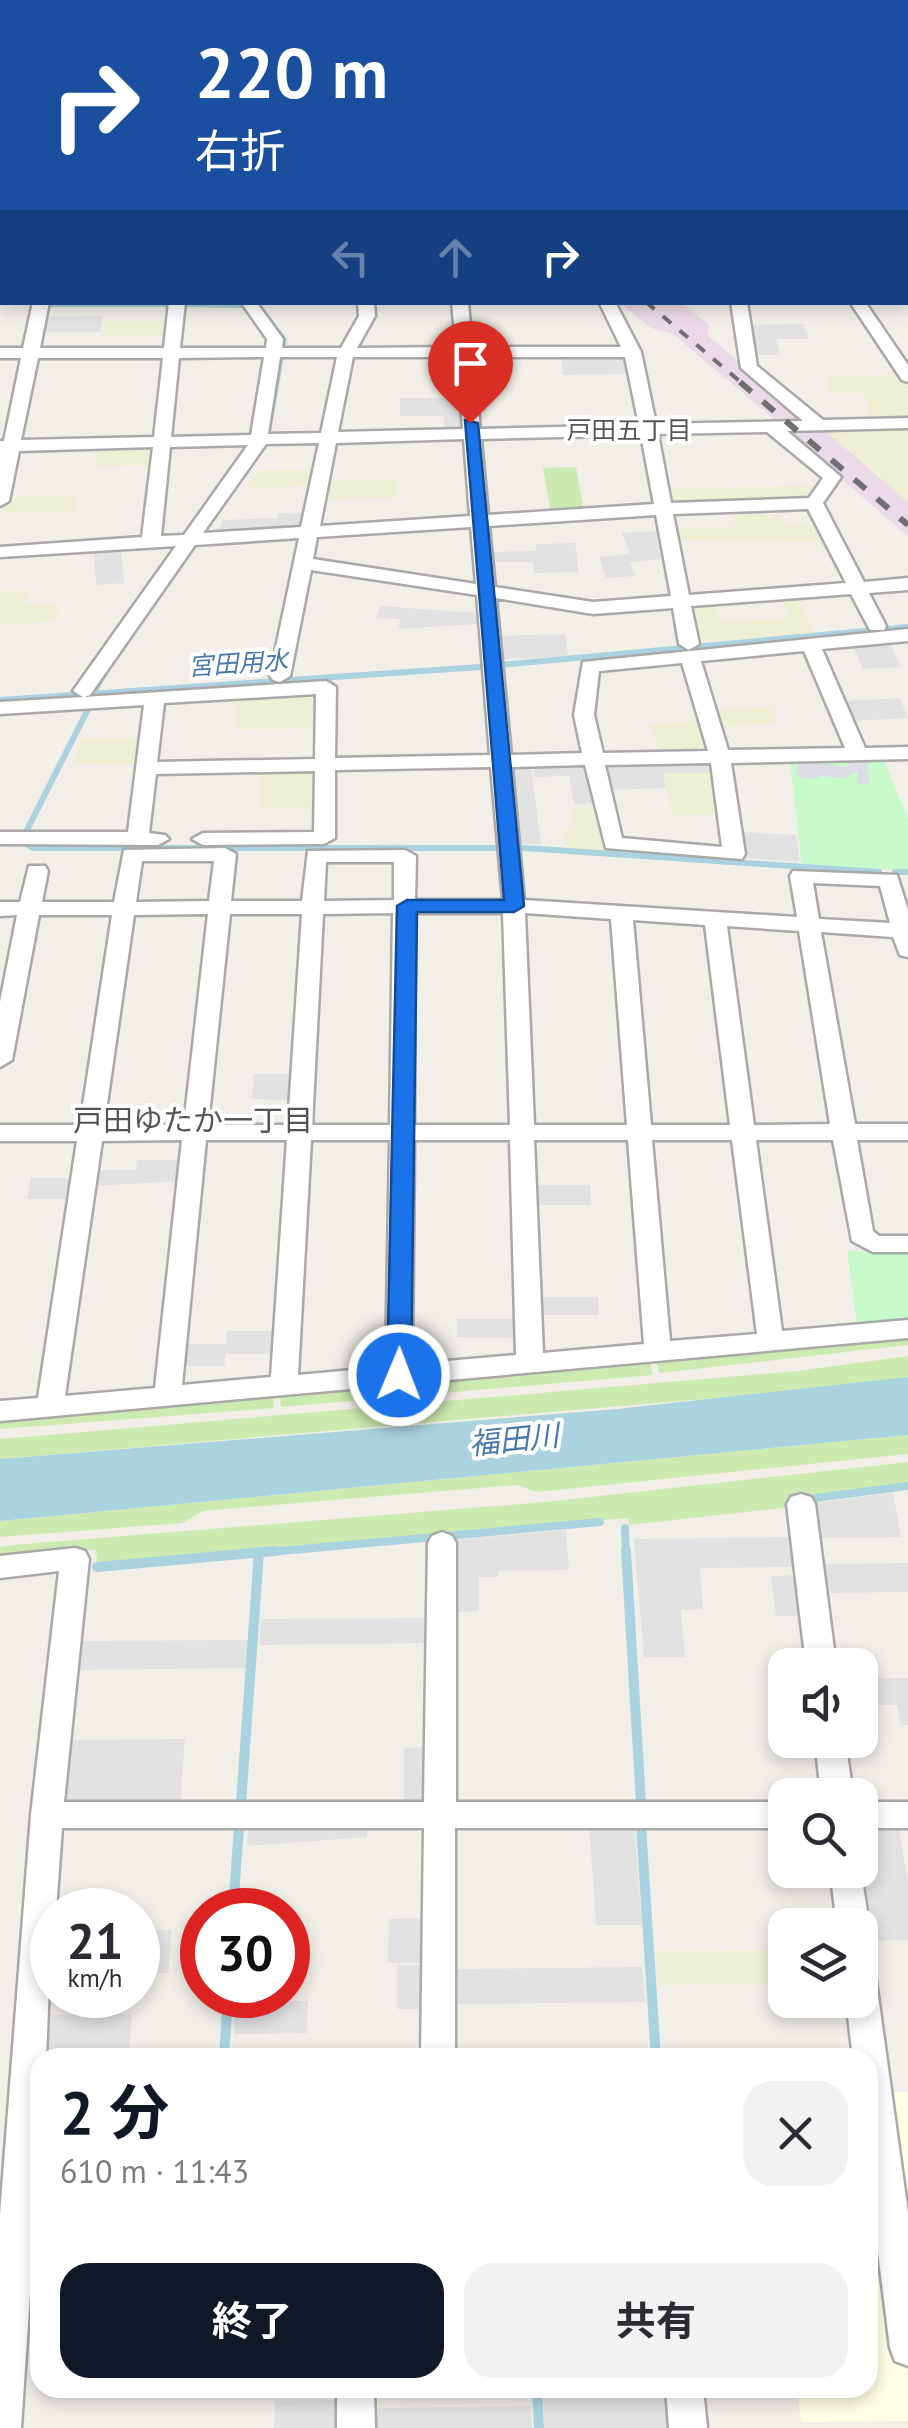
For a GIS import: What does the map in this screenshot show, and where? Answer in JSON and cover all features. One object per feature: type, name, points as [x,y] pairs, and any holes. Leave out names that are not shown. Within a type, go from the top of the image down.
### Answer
[{"type":"street","points":[[0,501],[6,446],[40,305]]},
{"type":"street","points":[[151,542],[176,305]]},
{"type":"street","points":[[250,305],[274,336],[280,353]]},
{"type":"street","points":[[93,691],[266,440],[280,353],[289,333],[266,305]]},
{"type":"street","points":[[280,676],[346,353],[368,316],[366,305]]},
{"type":"street","points":[[460,305],[514,906],[530,1363]]},
{"type":"street","points":[[609,305],[633,352],[690,650],[720,758],[734,854],[613,844],[584,715],[590,666],[690,650],[908,636]]},
{"type":"street","points":[[739,305],[749,368],[820,426]]},
{"type":"street","points":[[859,305],[908,377]]},
{"type":"street","points":[[872,305],[908,355]]},
{"type":"street","points":[[0,353],[633,352]]},
{"type":"street","points":[[6,446],[908,424]]},
{"type":"street","points":[[773,428],[832,477],[814,503]]},
{"type":"street","points":[[0,552],[664,508],[814,503]]},
{"type":"street","points":[[814,503],[877,626]]},
{"type":"street","points":[[304,563],[593,608],[908,584]]},
{"type":"street","points":[[811,645],[858,755]]},
{"type":"street","points":[[0,708],[326,687],[328,764],[324,838],[0,838]]},
{"type":"street","points":[[138,839],[155,698]]},
{"type":"street","points":[[147,768],[908,753]]},
{"type":"street","points":[[50,1407],[132,855],[225,854],[167,1396]]},
{"type":"street","points":[[284,1386],[316,856],[406,856],[399,1375]]},
{"type":"street","points":[[0,1060],[37,870]]},
{"type":"street","points":[[0,908],[514,906],[811,924],[907,937],[890,880],[801,876],[811,924],[861,1235],[873,1244],[908,1244]]},
{"type":"street","points":[[621,913],[658,1353]]},
{"type":"street","points":[[715,918],[771,1344]]},
{"type":"street","points":[[0,1133],[908,1132]]},
{"type":"street","points":[[0,1412],[908,1329]]},
{"type":"street","points":[[800,1504],[818,1648]]},
{"type":"street","points":[[438,2048],[442,1542]]},
{"type":"street","points":[[0,1567],[76,1559],[47,1815],[37,2048]]},
{"type":"street","points":[[47,1815],[768,1815]]},
{"type":"street","points":[[878,1815],[908,1815]]},
{"type":"street","points":[[864,2018],[868,2048]]},
{"type":"street","points":[[878,2140],[890,2246],[908,2348]]},
{"type":"street","points":[[2,2428],[28,2247],[30,2202]]},
{"type":"street","points":[[356,2398],[356,2428]]},
{"type":"street","points":[[686,2398],[688,2428]]},
{"type":"shaded area","points":[[622,305],[684,305],[709,325],[707,335],[811,423],[781,425],[673,334],[651,328]]},
{"type":"shaded area","points":[[103,316],[100,332],[39,332],[42,317]]},
{"type":"shaded area","points":[[105,321],[170,321],[167,336],[102,336]]},
{"type":"shaded area","points":[[804,324],[809,339],[776,339],[780,355],[751,355],[747,325]]},
{"type":"shaded area","points":[[561,354],[625,354],[630,374],[563,375]]},
{"type":"shaded area","points":[[901,375],[908,386],[908,421],[872,422],[864,393],[831,393],[827,377]]},
{"type":"shaded area","points":[[400,398],[461,398],[463,431],[445,434],[444,416],[400,416]]},
{"type":"shaded area","points":[[908,426],[908,502],[823,429]]},
{"type":"shaded area","points":[[823,429],[908,502],[908,536],[784,430]]},
{"type":"shaded area","points":[[99,447],[153,448],[151,465],[95,467]]},
{"type":"shaded area","points":[[259,470],[318,470],[316,485],[245,489]]},
{"type":"shaded area","points":[[397,479],[397,498],[322,500],[327,481]]},
{"type":"shaded area","points":[[821,485],[810,499],[669,504],[665,489]]},
{"type":"shaded area","points":[[76,496],[74,512],[3,513],[6,497]]},
{"type":"shaded area","points":[[279,513],[309,514],[302,527],[216,532],[224,520],[277,518]]},
{"type":"shaded area","points":[[777,514],[783,525],[820,523],[829,542],[675,540],[673,528],[735,527],[733,515]]},
{"type":"shaded area","points":[[661,531],[665,559],[630,562],[635,576],[606,578],[599,557],[630,554],[622,533]]},
{"type":"shaded area","points":[[575,543],[579,572],[534,573],[533,562],[490,562],[489,552],[536,551],[536,544]]},
{"type":"shaded area","points":[[121,547],[124,583],[96,585],[94,549]]},
{"type":"shaded area","points":[[27,590],[25,605],[58,604],[58,621],[0,625],[0,591]]},
{"type":"shaded area","points":[[797,594],[815,634],[696,642],[687,603],[713,602],[721,622],[789,618],[780,596]]},
{"type":"shaded area","points":[[380,606],[477,613],[478,624],[398,629],[400,619],[376,618]]},
{"type":"shaded area","points":[[565,634],[568,656],[497,660],[494,636]]},
{"type":"shaded area","points":[[889,641],[901,667],[863,669],[852,644]]},
{"type":"shaded area","points":[[308,691],[317,696],[319,728],[234,730],[235,697]]},
{"type":"shaded area","points":[[900,698],[908,718],[853,721],[845,701]]},
{"type":"shaded area","points":[[772,707],[778,723],[721,727],[715,710]]},
{"type":"shaded area","points":[[701,721],[710,750],[660,755],[650,724]]},
{"type":"shaded area","points":[[82,738],[141,738],[138,765],[73,764]]},
{"type":"shaded area","points":[[848,760],[867,760],[869,785],[857,784],[858,771],[844,778],[818,779],[802,778],[795,772],[800,761],[849,767]]},
{"type":"shaded area","points":[[706,763],[713,773],[663,773],[666,788],[611,790],[605,768]]},
{"type":"shaded area","points":[[533,765],[587,767],[596,803],[574,804],[569,776],[535,777]]},
{"type":"shaded area","points":[[531,766],[541,844],[520,844],[511,770]]},
{"type":"shaded area","points":[[262,769],[317,772],[317,808],[259,809]]},
{"type":"shaded area","points":[[662,773],[713,773],[718,814],[673,815]]},
{"type":"shaded area","points":[[596,808],[605,850],[566,848],[565,830],[574,829],[573,809]]},
{"type":"shaded area","points":[[741,832],[796,835],[800,862],[745,858]]},
{"type":"shaded area","points":[[254,1074],[292,1074],[290,1100],[252,1099]]},
{"type":"shaded area","points":[[137,1160],[185,1160],[183,1181],[91,1186],[93,1170],[136,1170]]},
{"type":"shaded area","points":[[31,1178],[73,1178],[70,1199],[27,1199]]},
{"type":"shaded area","points":[[533,1185],[590,1185],[591,1205],[533,1205]]},
{"type":"shaded area","points":[[538,1297],[598,1297],[599,1315],[539,1315]]},
{"type":"shaded area","points":[[457,1319],[514,1319],[514,1338],[457,1337]]},
{"type":"shaded area","points":[[227,1331],[279,1331],[277,1354],[226,1354],[224,1366],[178,1366],[180,1344],[226,1344]]},
{"type":"shaded area","points":[[893,1493],[901,1537],[820,1538],[814,1503]]},
{"type":"shaded area","points":[[566,1530],[569,1570],[498,1571],[498,1577],[479,1577],[479,1611],[454,1612],[453,1540]]},
{"type":"shaded area","points":[[790,1537],[794,1567],[700,1568],[703,1609],[681,1610],[685,1657],[644,1657],[634,1539]]},
{"type":"shaded area","points":[[908,1563],[908,1592],[826,1593],[821,1564]]},
{"type":"shaded area","points":[[796,1575],[802,1616],[776,1616],[771,1576]]},
{"type":"shaded area","points":[[427,1618],[427,1643],[260,1645],[261,1619]]},
{"type":"shaded area","points":[[248,1640],[246,1668],[77,1670],[80,1641]]},
{"type":"shaded area","points":[[878,1678],[908,1678],[908,1725],[901,1725],[897,1705],[878,1705]]},
{"type":"shaded area","points":[[185,1739],[180,1805],[65,1807],[61,1801],[68,1740]]},
{"type":"shaded area","points":[[426,1747],[427,1797],[419,1804],[404,1804],[404,1748]]},
{"type":"shaded area","points":[[367,1822],[367,1837],[247,1846],[249,1823]]},
{"type":"shaded area","points":[[589,1823],[634,1823],[642,1925],[596,1925]]},
{"type":"shaded area","points":[[898,1824],[908,1882],[908,1940],[878,1941],[878,1908],[865,1908],[862,1888],[878,1888],[878,1825]]},
{"type":"shaded area","points":[[425,1918],[426,1963],[388,1963],[389,1919]]},
{"type":"shaded area","points":[[160,1930],[172,1930],[168,1973],[160,1973]]},
{"type":"shaded area","points":[[768,1950],[768,1984],[658,1985],[655,1951]]},
{"type":"shaded area","points":[[397,1965],[425,1965],[425,2009],[397,2009]]},
{"type":"shaded area","points":[[642,1967],[645,2002],[458,2004],[457,1969]]},
{"type":"shaded area","points":[[47,2018],[132,2018],[130,2048],[45,2048]]},
{"type":"shaded area","points":[[235,2018],[307,2018],[307,2033],[234,2034]]},
{"type":"shaded area","points":[[886,2092],[908,2092],[908,2234]]},
{"type":"shaded area","points":[[878,2263],[908,2263],[908,2421],[801,2422],[798,2398],[878,2398]]},
{"type":"shaded area","points":[[543,2398],[676,2398],[678,2428],[544,2428]]},
{"type":"shaded area","points":[[347,2400],[346,2428],[274,2428],[275,2401]]},
{"type":"shaded area","points":[[531,2406],[532,2428],[370,2428],[370,2408]]},
{"type":"green space","points":[[576,467],[584,511],[551,513],[543,468]]},
{"type":"green space","points":[[884,760],[908,819],[908,870],[802,867],[790,761]]},
{"type":"green space","points":[[908,1250],[908,1320],[857,1325],[847,1251]]},
{"type":"green space","points":[[908,1335],[908,1345],[659,1373],[656,1360]]},
{"type":"green space","points":[[908,1356],[908,1377],[786,1392],[0,1459],[0,1439],[797,1371]]},
{"type":"green space","points":[[650,1361],[653,1375],[281,1407],[279,1393]]},
{"type":"green space","points":[[273,1393],[274,1408],[0,1429],[0,1417]]},
{"type":"green space","points":[[908,1435],[908,1454],[537,1492],[516,1485],[203,1511],[182,1523],[0,1537],[0,1521]]},
{"type":"green space","points":[[908,1462],[908,1485],[797,1499],[792,1507],[629,1525],[628,1518],[97,1565],[96,1550],[0,1557],[0,1547],[13,1545],[545,1502]]},
{"type":"water","points":[[254,305],[262,305],[287,339],[269,443],[114,662],[98,691],[89,691],[263,443],[280,339]]},
{"type":"water","name":"福田川","points":[[908,1377],[908,1435],[0,1521],[0,1459],[617,1409]]},
{"type":"waterway","points":[[49,305],[171,305]]},
{"type":"waterway","points":[[182,305],[242,306]]},
{"type":"waterway","name":"宮田用水","points":[[500,665],[908,627]]},
{"type":"waterway","name":"宮田用水","points":[[0,700],[480,667]]},
{"type":"waterway","points":[[26,832],[89,707]]},
{"type":"waterway","points":[[24,843],[33,848],[500,848]]},
{"type":"waterway","points":[[524,848],[879,872]]},
{"type":"waterway","points":[[895,872],[908,872]]},
{"type":"waterway","points":[[816,1498],[908,1486]]},
{"type":"waterway","points":[[259,1553],[600,1522]]},
{"type":"waterway","points":[[625,1528],[626,1554]]},
{"type":"waterway","points":[[259,1552],[275,1551]]},
{"type":"waterway","points":[[626,1551],[641,1803]]},
{"type":"waterway","points":[[97,1567],[259,1552]]},
{"type":"waterway","points":[[241,1803],[259,1553]]},
{"type":"waterway","points":[[247,1554],[259,1553]]},
{"type":"waterway","points":[[235,1888],[239,1826]]},
{"type":"waterway","points":[[641,1826],[655,2048]]},
{"type":"waterway","points":[[225,2048],[227,2018]]},
{"type":"waterway","points":[[538,2398],[539,2428]]},
{"type":"railway","points":[[650,305],[743,384]]},
{"type":"railway","points":[[740,382],[908,525]]},
{"type":"district","name":"戸田五丁目","points":[[629,430]]},
{"type":"district","name":"戸田ゆたか一丁目","points":[[193,1121]]},
{"type":"route","points":[[399,1375],[407,906],[514,906],[470,423]]}]
